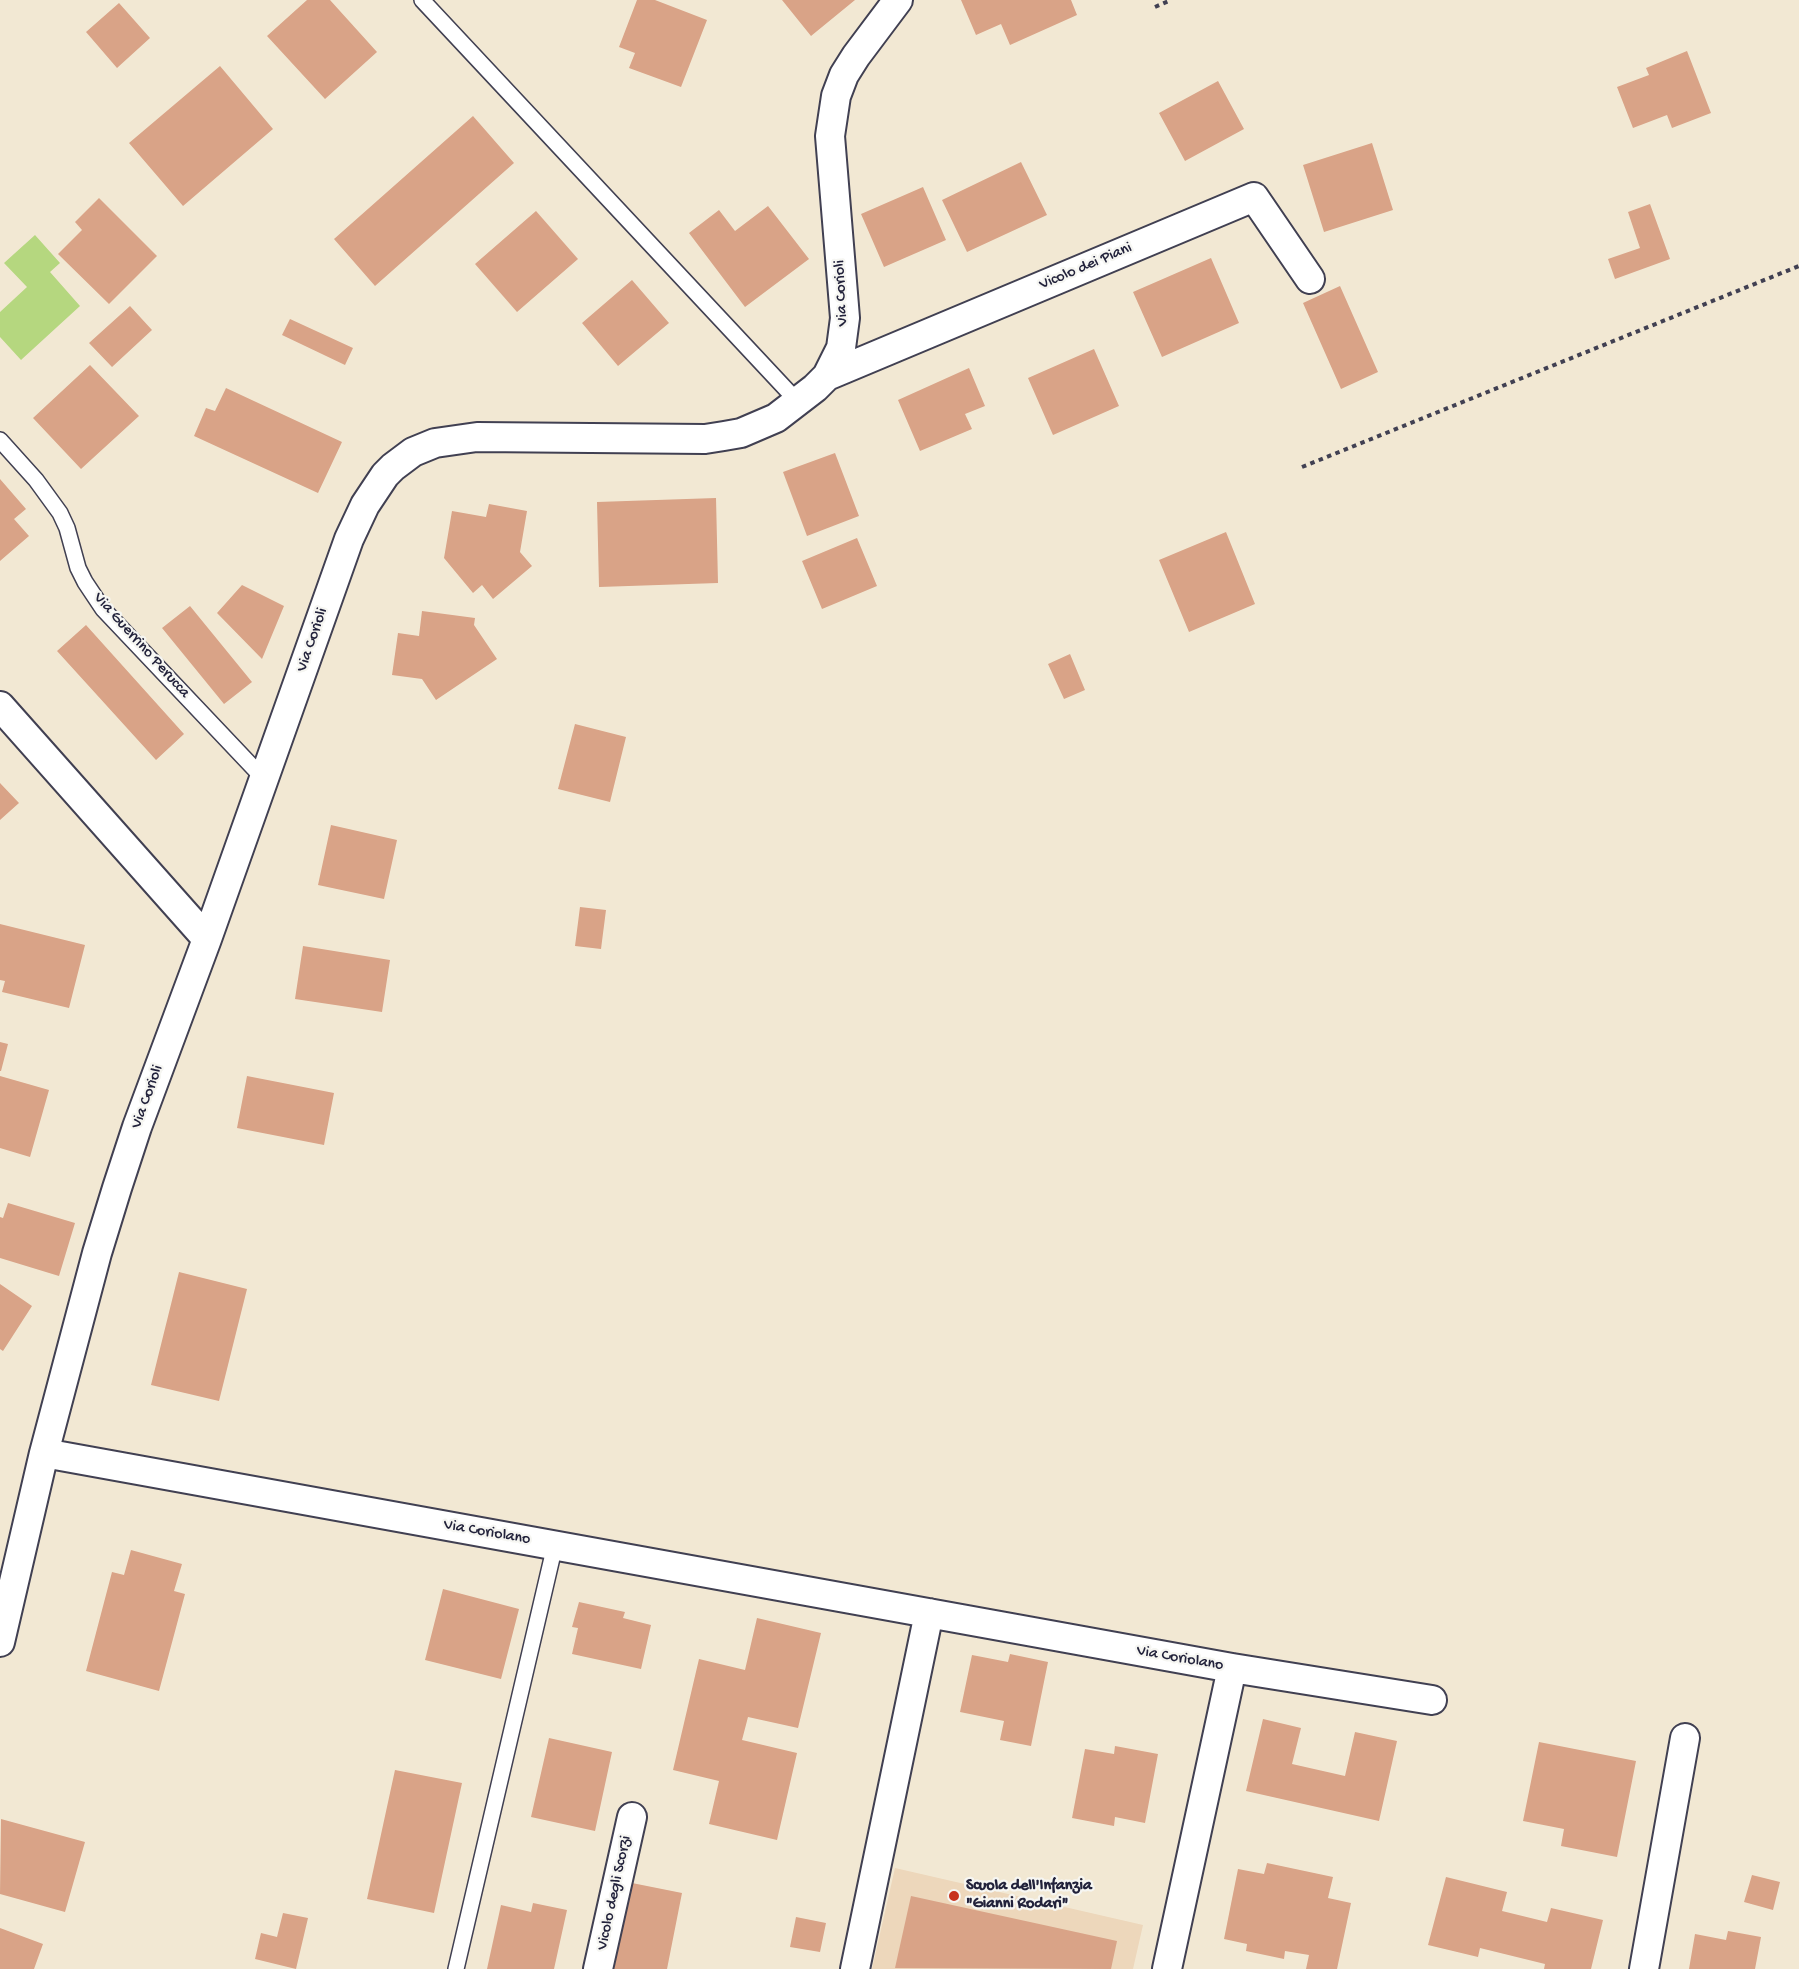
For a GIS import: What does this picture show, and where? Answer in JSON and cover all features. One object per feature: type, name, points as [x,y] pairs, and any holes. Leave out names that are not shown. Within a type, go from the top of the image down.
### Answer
[{"type":"street","name":"Via Corioli","points":[[0,1642],[44,1453],[117,1188],[352,531],[374,490],[385,475],[403,459],[435,443],[477,437],[714,438],[741,433],[776,418],[798,402],[826,376],[841,348],[845,318],[830,136],[832,115],[844,75],[898,0]]},
{"type":"street","name":"Vicolo dei Piani","points":[[826,376],[1254,197],[1310,279]]},
{"type":"street","points":[[0,706],[207,939]]},
{"type":"street","name":"Via Coriolano","points":[[44,1453],[1232,1668],[1432,1700]]},
{"type":"street","points":[[855,1969],[929,1612]]},
{"type":"street","points":[[1167,1969],[1232,1668]]},
{"type":"street","points":[[1644,1969],[1686,1738]]},
{"type":"street","name":"Vicolo degli Scorzi","points":[[598,1969],[632,1817]]},
{"type":"lane","points":[[422,0],[798,402]]},
{"type":"lane","name":"Via Guerrino Perucca","points":[[0,440],[36,480],[60,513],[67,528],[78,568],[103,609],[264,779]]},
{"type":"lane","points":[[456,1969],[555,1545]]},
{"type":"path","points":[[1155,7],[1171,0]]},
{"type":"path","points":[[1302,467],[1799,266]]},
{"type":"shaded area","name":"Scuola dell'Infanzia \"Gianni Rodari\"","points":[[895,1868],[1143,1925],[1133,1969],[872,1969]]},
{"type":"green space","points":[[35,235],[60,263],[50,272],[80,306],[21,360],[0,337],[0,312],[27,287],[4,263]]},
{"type":"building","points":[[307,0],[330,0],[377,52],[325,99],[267,36]]},
{"type":"building","points":[[637,0],[655,0],[707,20],[681,87],[629,68],[635,53],[619,47]]},
{"type":"building","points":[[782,0],[855,0],[811,36]]},
{"type":"building","points":[[961,0],[1071,0],[1077,15],[1010,45],[1001,24],[976,35]]},
{"type":"building","points":[[119,3],[150,38],[117,68],[86,32]]},
{"type":"building","points":[[1687,51],[1711,113],[1672,128],[1667,115],[1633,128],[1617,87],[1649,75],[1646,68]]},
{"type":"building","points":[[220,66],[273,129],[183,206],[129,143]]},
{"type":"building","points":[[1218,81],[1244,129],[1185,161],[1159,113]]},
{"type":"building","points":[[473,116],[514,163],[375,286],[334,239]]},
{"type":"building","points":[[1372,143],[1393,210],[1324,232],[1303,165]]},
{"type":"building","points":[[1021,162],[1047,215],[967,252],[942,200]]},
{"type":"building","points":[[923,187],[946,240],[884,267],[861,214]]},
{"type":"building","points":[[99,198],[157,256],[109,304],[58,254],[82,230],[75,222]]},
{"type":"building","points":[[1650,204],[1670,259],[1615,279],[1608,259],[1640,248],[1628,212]]},
{"type":"building","points":[[768,206],[809,259],[745,307],[689,233],[719,210],[735,231]]},
{"type":"building","points":[[536,211],[578,259],[517,312],[475,264]]},
{"type":"building","points":[[1211,258],[1239,323],[1162,357],[1133,292]]},
{"type":"building","points":[[632,280],[669,323],[618,366],[582,323]]},
{"type":"building","points":[[1340,286],[1378,372],[1341,389],[1303,303]]},
{"type":"building","points":[[130,306],[152,330],[112,367],[89,343]]},
{"type":"building","points":[[290,319],[353,348],[345,365],[282,335]]},
{"type":"building","points":[[1094,349],[1119,406],[1053,435],[1028,378]]},
{"type":"building","points":[[90,365],[139,416],[81,469],[33,418]]},
{"type":"building","points":[[969,368],[985,406],[965,414],[972,429],[920,451],[898,400]]},
{"type":"building","points":[[226,388],[342,442],[318,493],[194,436],[206,408],[215,411]]},
{"type":"building","points":[[835,453],[859,516],[807,536],[783,472]]},
{"type":"building","points":[[0,479],[26,509],[14,519],[29,536],[0,561]]},
{"type":"building","points":[[716,498],[718,583],[599,587],[597,502]]},
{"type":"building","points":[[489,504],[527,511],[520,552],[532,566],[493,599],[482,585],[473,593],[444,558],[452,511],[486,517]]},
{"type":"building","points":[[1226,532],[1255,604],[1189,632],[1159,560]]},
{"type":"building","points":[[857,538],[877,586],[822,609],[802,561]]},
{"type":"building","points":[[242,585],[284,606],[262,659],[217,613]]},
{"type":"building","points":[[190,606],[252,682],[224,704],[162,628]]},
{"type":"building","points":[[422,611],[475,618],[474,625],[497,659],[436,700],[422,679],[392,675],[398,633],[419,636]]},
{"type":"building","points":[[86,625],[184,734],[156,760],[57,651]]},
{"type":"building","points":[[1070,654],[1085,690],[1064,699],[1048,664]]},
{"type":"building","points":[[575,724],[626,737],[610,802],[558,789]]},
{"type":"building","points":[[0,783],[19,803],[0,820]]},
{"type":"building","points":[[331,825],[397,840],[384,899],[318,885]]},
{"type":"building","points":[[580,907],[606,910],[601,949],[575,946]]},
{"type":"building","points":[[0,924],[85,945],[69,1008],[2,992],[5,981],[0,980]]},
{"type":"building","points":[[303,946],[390,960],[382,1012],[295,999]]},
{"type":"building","points":[[0,1042],[8,1044],[1,1071],[0,1071]]},
{"type":"building","points":[[0,1076],[49,1090],[30,1157],[0,1148]]},
{"type":"building","points":[[247,1076],[334,1093],[324,1145],[237,1128]]},
{"type":"building","points":[[8,1203],[75,1223],[59,1276],[0,1258],[0,1217],[3,1218]]},
{"type":"building","points":[[179,1272],[247,1289],[219,1401],[151,1385]]},
{"type":"building","points":[[0,1284],[32,1306],[3,1351],[0,1349]]},
{"type":"building","points":[[131,1550],[182,1564],[174,1591],[185,1594],[159,1691],[86,1671],[112,1572],[124,1575]]},
{"type":"building","points":[[443,1589],[519,1609],[501,1679],[425,1660]]},
{"type":"building","points":[[579,1602],[625,1612],[623,1618],[651,1625],[641,1669],[572,1654],[578,1628],[572,1627]]},
{"type":"building","points":[[757,1618],[821,1633],[798,1728],[748,1717],[742,1740],[797,1753],[777,1840],[709,1824],[719,1781],[673,1770],[699,1659],[745,1670]]},
{"type":"building","points":[[1010,1654],[1048,1662],[1031,1746],[1000,1740],[1004,1721],[960,1712],[972,1655],[1008,1662]]},
{"type":"building","points":[[1263,1719],[1301,1728],[1292,1764],[1345,1776],[1355,1732],[1397,1741],[1379,1821],[1246,1791]]},
{"type":"building","points":[[549,1738],[612,1752],[595,1831],[531,1817]]},
{"type":"building","points":[[1539,1742],[1636,1761],[1617,1857],[1561,1846],[1564,1829],[1523,1821]]},
{"type":"building","points":[[1115,1746],[1158,1754],[1145,1823],[1115,1817],[1114,1826],[1072,1818],[1085,1749],[1114,1754]]},
{"type":"building","points":[[395,1770],[462,1783],[434,1913],[367,1899]]},
{"type":"building","points":[[1,1819],[85,1842],[65,1912],[0,1894]]},
{"type":"building","points":[[1267,1863],[1333,1877],[1328,1898],[1351,1903],[1337,1969],[1306,1969],[1309,1955],[1285,1951],[1284,1959],[1246,1951],[1247,1944],[1224,1939],[1238,1869],[1264,1874]]},
{"type":"building","points":[[1752,1875],[1780,1882],[1773,1910],[1744,1902]]},
{"type":"building","points":[[1446,1877],[1507,1892],[1502,1911],[1547,1922],[1551,1908],[1603,1920],[1591,1969],[1544,1969],[1545,1964],[1480,1948],[1478,1957],[1428,1945]]},
{"type":"building","points":[[632,1883],[682,1893],[667,1969],[614,1969]]},
{"type":"building","points":[[911,1896],[1117,1941],[1111,1969],[895,1968]]},
{"type":"building","points":[[533,1903],[567,1910],[554,1969],[487,1969],[501,1905],[531,1912]]},
{"type":"building","points":[[283,1913],[308,1918],[296,1969],[255,1959],[261,1933],[277,1937]]},
{"type":"building","points":[[796,1917],[826,1923],[820,1952],[790,1947]]},
{"type":"building","points":[[0,1928],[43,1944],[34,1969],[0,1969]]},
{"type":"building","points":[[1728,1931],[1761,1937],[1755,1969],[1689,1969],[1695,1934],[1726,1940]]},
{"type":"place","name":"Scuola dell'Infanzia \"Gianni Rodari\"","points":[[954,1896]]}]
